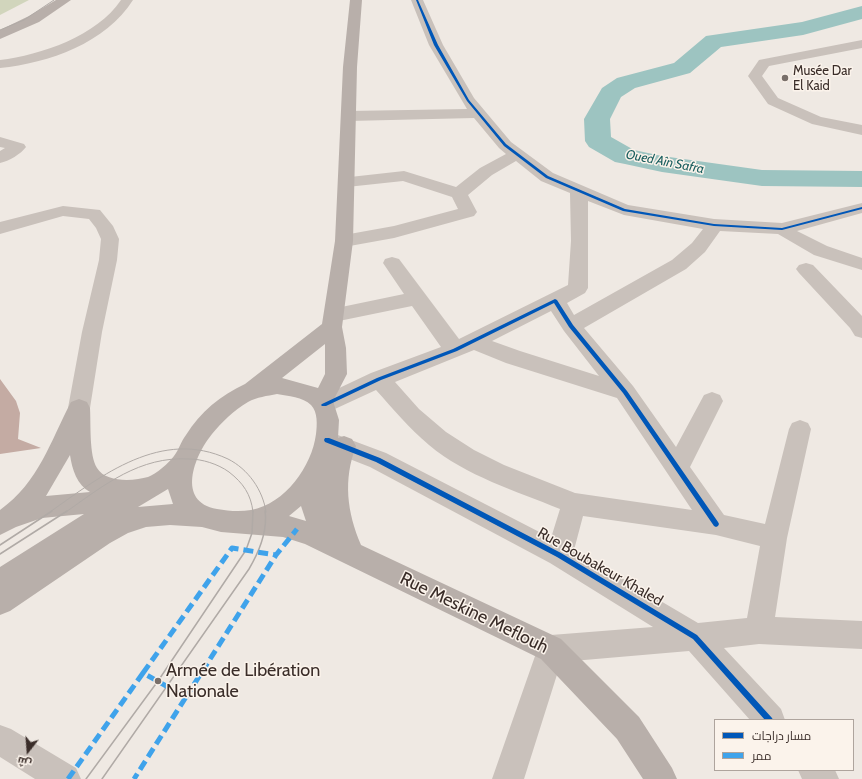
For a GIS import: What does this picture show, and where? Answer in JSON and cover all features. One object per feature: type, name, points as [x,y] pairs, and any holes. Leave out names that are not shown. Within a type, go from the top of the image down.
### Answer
[{"type":"main road","points":[[0,35],[34,19],[65,0]]},
{"type":"main road","points":[[322,404],[336,374],[336,348],[333,321],[344,241],[350,67],[356,0]]},
{"type":"main road","points":[[202,516],[190,508],[183,500],[180,478],[183,463],[189,448],[213,418],[236,399],[253,390],[333,321]]},
{"type":"main road","points":[[253,390],[265,387],[290,388],[311,394],[322,404],[336,443],[334,482],[340,524],[351,553]]},
{"type":"main road","points":[[79,408],[83,465],[86,474],[99,483],[119,489],[142,488],[160,483]]},
{"type":"main road","points":[[2,523],[28,501],[43,481],[62,448],[79,408]]},
{"type":"main road","points":[[243,523],[267,517],[287,506],[300,494],[320,461],[336,443]]},
{"type":"main road","points":[[0,582],[135,495],[160,483],[183,463]]},
{"type":"main road","name":"Rue Meskine Meflouh","points":[[313,474],[312,501],[316,516],[324,530],[351,553]]},
{"type":"main road","points":[[2,523],[30,510],[47,506],[114,500],[135,495]]},
{"type":"main road","points":[[0,602],[101,535],[120,525],[139,518],[156,515],[170,514],[202,516]]},
{"type":"main road","name":"Rue Meskine Meflouh","points":[[202,516],[216,520],[283,526],[297,529],[351,553],[552,649],[628,728],[660,778]]},
{"type":"street","points":[[0,64],[27,60],[62,49],[102,27],[124,6],[127,0]]},
{"type":"street","points":[[417,0],[436,45],[468,100],[505,145],[547,177],[624,210],[714,225],[782,229],[862,208]]},
{"type":"street","points":[[862,44],[764,63],[755,76],[773,101],[817,121],[862,130]]},
{"type":"street","points":[[349,116],[478,113]]},
{"type":"street","points":[[0,142],[18,147],[0,158]]},
{"type":"street","points":[[459,194],[479,176],[502,161],[518,155]]},
{"type":"street","points":[[344,241],[394,232],[468,212],[459,194],[404,176],[347,182]]},
{"type":"street","points":[[322,404],[379,379],[464,345],[555,301],[578,288],[580,241],[579,191]]},
{"type":"street","points":[[0,228],[64,211],[94,214],[104,226],[110,239],[108,260],[92,332],[79,408]]},
{"type":"street","points":[[571,326],[672,271],[695,252],[709,236],[714,225]]},
{"type":"street","points":[[782,229],[804,245],[824,254],[862,264]]},
{"type":"street","points":[[392,263],[417,298],[464,345],[513,358],[625,392]]},
{"type":"street","points":[[806,269],[857,323],[862,331]]},
{"type":"street","points":[[333,321],[417,298]]},
{"type":"street","points":[[555,301],[571,326],[625,392],[716,524]]},
{"type":"street","points":[[379,379],[410,415],[438,439],[466,457],[496,472],[574,504],[716,524],[774,538]]},
{"type":"street","points":[[677,468],[712,401]]},
{"type":"street","points":[[759,630],[774,538],[800,429]]},
{"type":"street","name":"Rue Boubakeur Khaled","points":[[336,443],[378,460],[559,555],[695,637],[769,719]]},
{"type":"street","points":[[559,555],[574,504]]},
{"type":"street","points":[[508,779],[552,649],[759,630],[862,636]]},
{"type":"street","points":[[0,740],[64,779]]},
{"type":"street","points":[[815,771],[823,779]]},
{"type":"green space","points":[[0,0],[29,0],[0,15]]},
{"type":"building","points":[[0,379],[16,401],[20,413],[18,439],[41,448],[0,454]]},
{"type":"waterway","name":"Oued Aîn Safra","points":[[862,12],[803,28],[714,41],[682,68],[626,83],[611,93],[597,119],[598,141],[625,156],[662,164],[762,178],[862,179]]},
{"type":"tram line","points":[[0,30],[24,20],[54,0]]},
{"type":"tram line","points":[[50,512],[90,484],[134,460],[156,452],[180,449],[204,451],[228,459],[242,468],[258,488],[262,496],[266,512]]},
{"type":"tram line","points":[[66,512],[123,474],[154,462],[171,459],[189,459],[210,462],[229,472],[246,489],[253,512]]},
{"type":"tram line","points":[[0,545],[52,511]]},
{"type":"tram line","points":[[0,554],[67,511]]},
{"type":"tram line","points":[[102,779],[249,569],[262,542],[266,519],[265,511]]},
{"type":"tram line","points":[[86,779],[158,681],[246,550],[252,533],[253,512]]},
{"type":"marked path","points":[[186,697],[276,555],[297,529]]},
{"type":"marked path","points":[[143,673],[232,548],[259,551],[276,555]]},
{"type":"marked path","points":[[68,779],[143,673],[186,697],[134,779]]},
{"type":"cycle path","points":[[417,0],[436,45],[468,100],[505,145],[547,177],[624,210],[714,225],[782,229],[862,208]]},
{"type":"cycle path","points":[[324,405],[379,379],[455,350],[555,301],[571,326],[625,392],[716,524]]},
{"type":"cycle path","points":[[327,440],[378,460],[559,555],[695,637],[769,719]]},
{"type":"place","name":"Musée Dar El Kaid","points":[[785,78]]},
{"type":"place","name":"Armée de Libération Nationale","points":[[158,681]]}]
